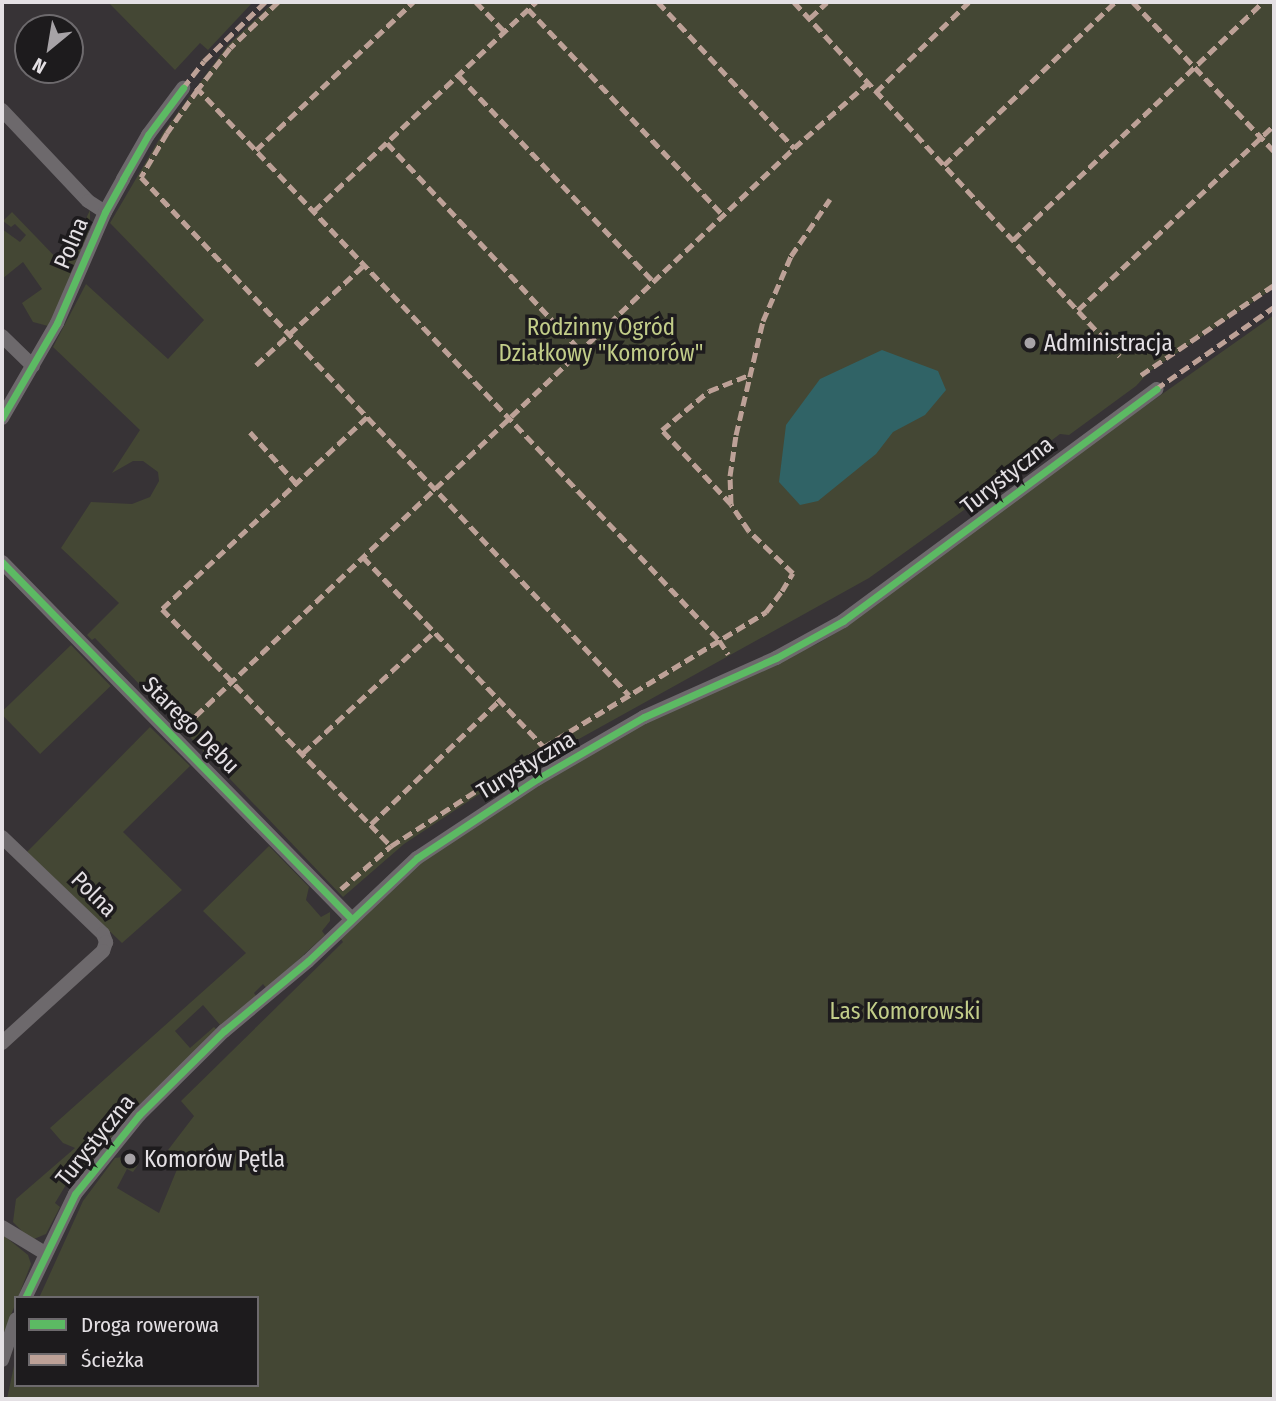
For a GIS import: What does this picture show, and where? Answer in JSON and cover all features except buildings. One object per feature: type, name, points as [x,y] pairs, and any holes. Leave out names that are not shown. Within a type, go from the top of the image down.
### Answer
[{"type":"street","name":"Polna","points":[[2,418],[62,310],[104,212],[148,135],[183,89]]},
{"type":"street","points":[[2,110],[88,201],[104,212]]},
{"type":"street","points":[[2,336],[33,366]]},
{"type":"street","name":"Turystyczna","points":[[26,1296],[82,1183],[139,1115],[224,1031],[293,974],[417,858],[537,779],[644,717],[776,658],[843,621],[1156,389]]},
{"type":"street","name":"Starego Dębu","points":[[2,562],[351,918]]},
{"type":"street","name":"Polna","points":[[2,837],[103,934],[106,942],[103,951],[2,1043]]},
{"type":"street","points":[[2,1227],[45,1253]]},
{"type":"street","points":[[2,1360],[14,1325]]},
{"type":"green space","points":[[108,2],[253,2],[208,50],[200,43],[175,70]]},
{"type":"green space","name":"Rodzinny Ogród Działkowy \"Komorów\"","points":[[274,2],[1274,2],[1274,288],[1150,371],[1136,386],[1069,435],[1060,434],[1052,440],[1052,447],[869,578],[478,795],[404,844],[343,897],[95,638],[92,640],[87,635],[119,603],[61,548],[91,502],[132,504],[150,497],[159,481],[158,472],[143,461],[133,461],[112,473],[140,430],[53,347],[86,284],[168,359],[204,320],[110,223],[164,131],[228,45]]},
{"type":"green space","points":[[90,210],[90,228],[67,288],[48,326],[33,322],[22,303],[42,289],[23,262],[2,279],[2,229],[20,242],[26,235],[15,224],[11,227],[3,221],[12,212],[64,266]]},
{"type":"green space","name":"Las Komorowski","points":[[1274,315],[1274,1399],[7,1399],[14,1366],[14,1387],[259,1387],[259,1296],[40,1296],[83,1201],[115,1158],[122,1157],[138,1165],[133,1172],[127,1169],[117,1188],[159,1213],[180,1162],[180,1158],[168,1150],[194,1116],[181,1101],[343,942],[340,938],[421,862],[494,812],[658,715],[817,644],[846,627],[1063,464]]},
{"type":"green space","points":[[71,645],[111,686],[40,754],[2,712]]},
{"type":"green space","points":[[150,727],[190,766],[123,832],[182,890],[122,943],[27,852]]},
{"type":"green space","points":[[269,846],[309,887],[306,900],[321,917],[330,912],[330,921],[322,931],[325,935],[267,989],[263,984],[254,993],[257,997],[221,1026],[203,1005],[175,1031],[190,1048],[214,1027],[217,1030],[135,1109],[81,1174],[75,1170],[55,1203],[60,1207],[46,1234],[34,1239],[25,1234],[13,1222],[16,1199],[75,1148],[63,1143],[50,1128],[246,953],[203,911]]},
{"type":"green space","points":[[2,1234],[28,1255],[31,1264],[18,1296],[14,1296],[14,1307],[2,1338]]},
{"type":"water","points":[[882,350],[938,371],[946,390],[925,415],[893,432],[876,454],[818,501],[800,505],[779,482],[786,425],[820,379]]},
{"type":"marked path","points":[[183,88],[204,61],[265,2]]},
{"type":"marked path","points":[[278,2],[230,48],[167,133],[141,177],[629,695]]},
{"type":"marked path","points":[[256,150],[413,2]]},
{"type":"marked path","points":[[476,2],[504,31]]},
{"type":"marked path","points":[[314,211],[536,2]]},
{"type":"marked path","points":[[658,2],[794,148]]},
{"type":"marked path","points":[[794,2],[1120,356]]},
{"type":"marked path","points":[[810,18],[827,2]]},
{"type":"marked path","points":[[876,92],[969,2]]},
{"type":"marked path","points":[[944,165],[1115,2]]},
{"type":"marked path","points":[[1133,2],[1274,151]]},
{"type":"marked path","points":[[1013,240],[1263,2]]},
{"type":"marked path","points":[[528,9],[725,217]]},
{"type":"marked path","points":[[459,76],[655,283]]},
{"type":"marked path","points":[[185,726],[794,148],[868,83]]},
{"type":"marked path","points":[[196,87],[719,640],[728,654]]},
{"type":"marked path","points":[[1078,310],[1274,125]]},
{"type":"marked path","points":[[387,143],[581,351]]},
{"type":"marked path","points":[[341,889],[391,846],[544,747],[766,612],[782,591],[793,573],[749,531],[731,504],[730,476],[736,435],[763,321],[791,256],[830,199]]},
{"type":"marked path","points":[[256,365],[364,265]]},
{"type":"marked path","points":[[1141,375],[1274,285]]},
{"type":"marked path","points":[[1156,389],[1274,307]]},
{"type":"marked path","points":[[731,504],[662,430],[709,391],[749,375]]},
{"type":"marked path","points":[[367,417],[162,609],[391,846]]},
{"type":"marked path","points":[[250,432],[296,483]]},
{"type":"marked path","points":[[363,557],[544,747]]},
{"type":"marked path","points":[[303,753],[434,632]]},
{"type":"marked path","points":[[371,824],[500,700]]},
{"type":"cycle path","points":[[2,418],[57,323],[105,212],[123,179],[148,135],[183,88]]},
{"type":"cycle path","points":[[26,1296],[75,1194],[139,1115],[224,1031],[308,961],[417,858],[537,779],[644,717],[776,658],[843,621],[1156,389]]},
{"type":"cycle path","points":[[2,562],[351,918]]},
{"type":"place","name":"Administracja","points":[[1030,343]]},
{"type":"place","name":"Komorów Pętla","points":[[130,1159]]}]
